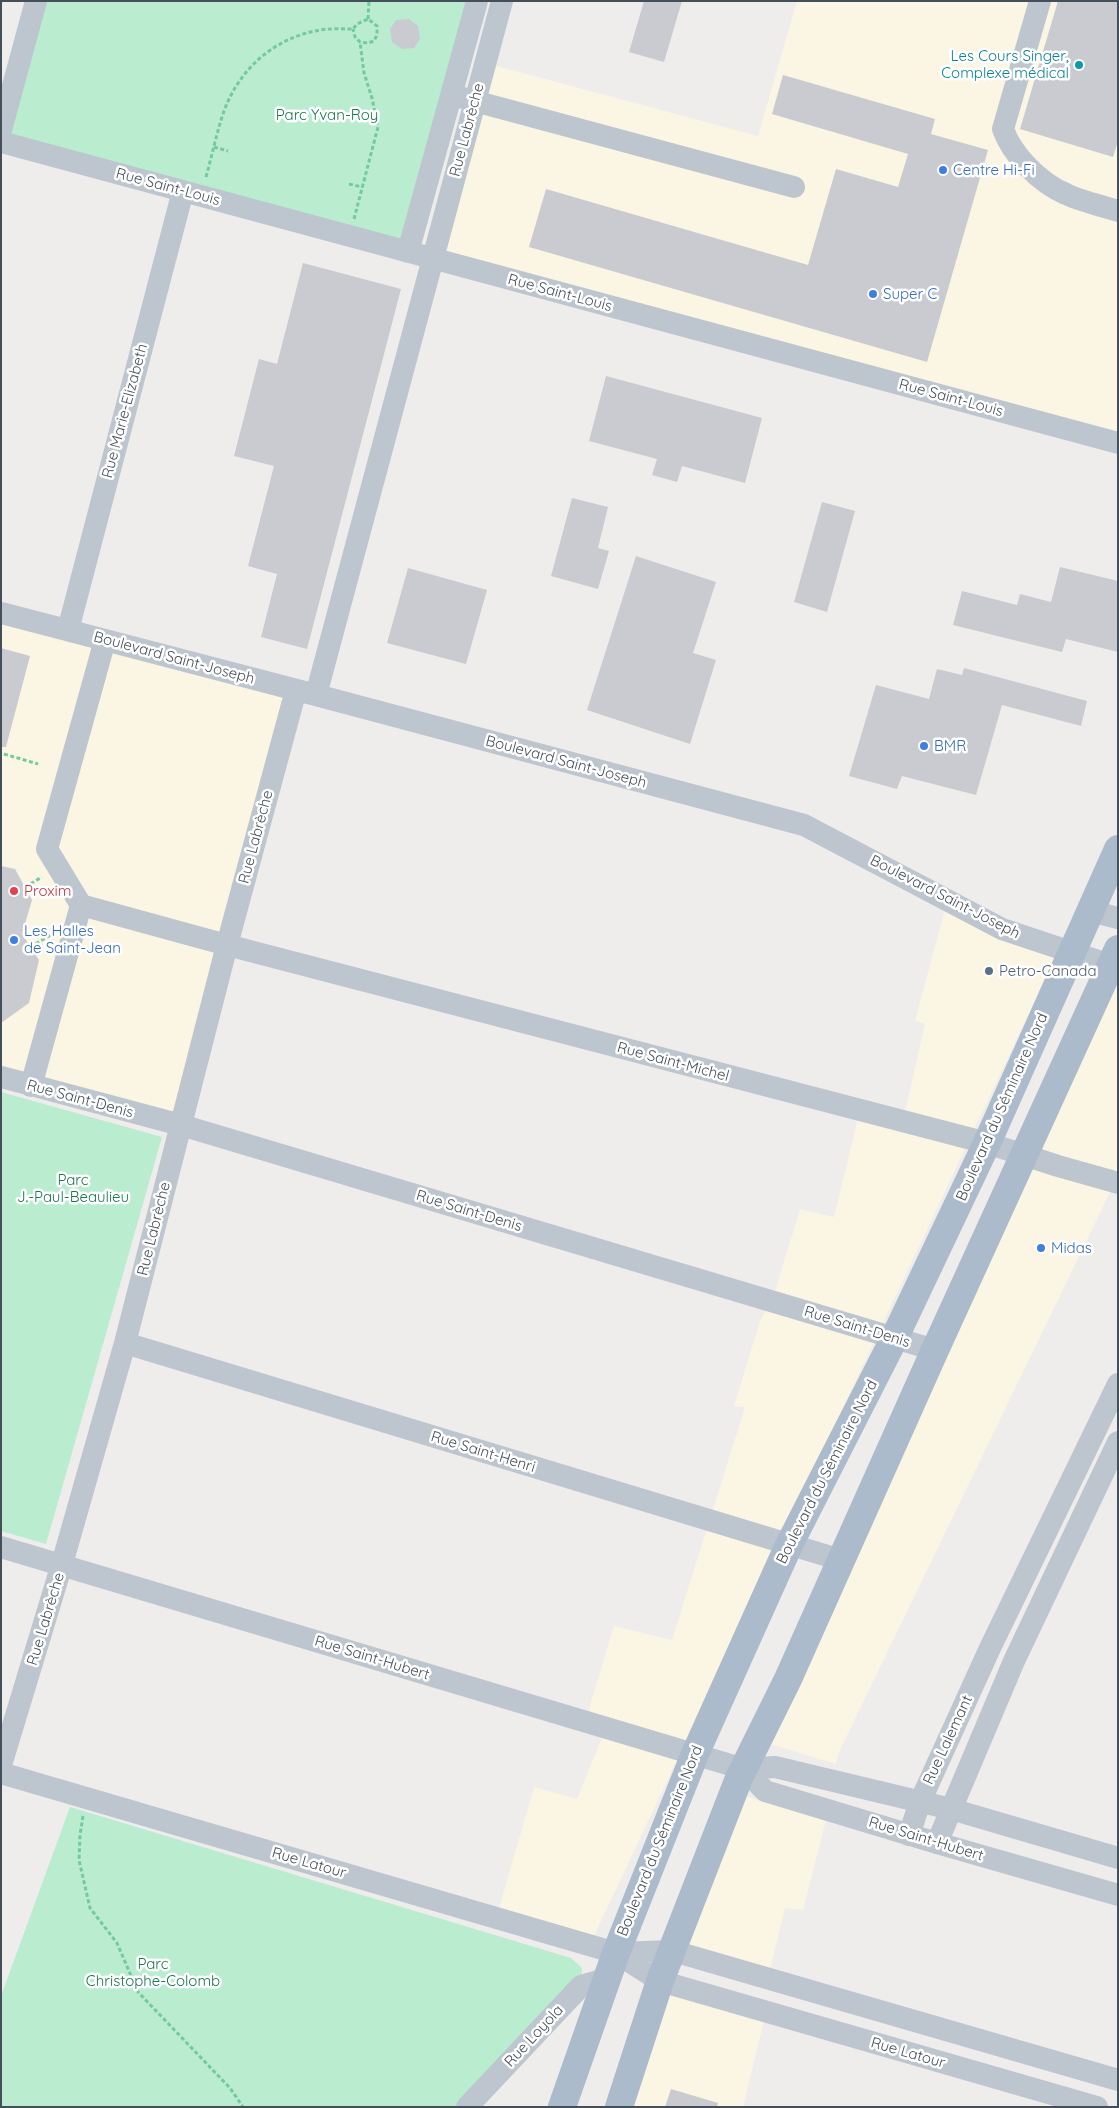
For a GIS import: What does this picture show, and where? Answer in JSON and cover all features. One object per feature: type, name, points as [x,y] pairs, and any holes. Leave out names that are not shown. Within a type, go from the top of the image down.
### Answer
[{"type":"main road","name":"Boulevard du Séminaire Nord","points":[[562,2107],[612,1965],[695,1754],[789,1545],[894,1338],[987,1143],[1070,953],[1118,849]]},
{"type":"main road","points":[[619,2107],[660,1981],[674,1951],[744,1768],[788,1679],[1023,1154],[1114,957]]},
{"type":"street","points":[[1,130],[36,1]]},
{"type":"street","name":"Rue Labrèche","points":[[408,252],[477,1]]},
{"type":"street","name":"Rue Labrèche","points":[[1,1765],[62,1564],[125,1343],[227,945],[306,692],[432,258],[502,1]]},
{"type":"street","points":[[1040,1],[1003,129],[1007,140],[1031,169],[1051,186],[1066,195],[1118,211]]},
{"type":"street","points":[[452,95],[794,187]]},
{"type":"street","name":"Rue Saint-Louis","points":[[1,142],[408,252],[1116,437]]},
{"type":"street","name":"Rue Marie-Elizabeth","points":[[68,630],[192,194]]},
{"type":"street","name":"Boulevard Saint-Joseph","points":[[1,613],[804,825],[1002,929],[1070,953],[1114,957]]},
{"type":"street","points":[[31,1086],[81,905],[47,849],[105,640]]},
{"type":"street","name":"Rue Saint-Michel","points":[[81,905],[227,945],[987,1143],[1118,1182]]},
{"type":"street","points":[[1091,911],[1118,918]]},
{"type":"street","name":"Rue Saint-Denis","points":[[1,1078],[181,1125],[935,1350]]},
{"type":"street","name":"Rue Saint-Henri","points":[[125,1343],[841,1560]]},
{"type":"street","name":"Rue Lalemant","points":[[909,1834],[920,1802],[990,1648],[1062,1496],[1118,1384]]},
{"type":"street","name":"Rue Lalemant","points":[[937,1843],[1014,1661],[1118,1442]]},
{"type":"street","points":[[1062,1496],[1087,1508]]},
{"type":"street","name":"Rue Saint-Hubert","points":[[1,1547],[744,1768],[775,1766],[951,1809],[1118,1858]]},
{"type":"street","points":[[990,1648],[1014,1661]]},
{"type":"street","name":"Rue Saint-Hubert","points":[[744,1768],[765,1790],[937,1843],[1116,1887]]},
{"type":"street","name":"Rue Latour","points":[[1,1773],[87,1798],[660,1981],[1096,2106],[1110,2078],[674,1951],[612,1965]]},
{"type":"street","name":"Rue Loyola","points":[[467,2107],[581,1986],[612,1965]]},
{"type":"street","points":[[743,2005],[752,1974]]},
{"type":"street","points":[[832,2031],[840,1999]]},
{"type":"street","points":[[984,2074],[991,2043]]},
{"type":"path","points":[[368,19],[369,1]]},
{"type":"path","points":[[192,194],[214,147],[223,113],[241,77],[254,62],[278,44],[293,38],[316,30],[353,29],[357,24],[368,19]]},
{"type":"path","points":[[360,42],[368,43],[374,41],[377,35],[377,26],[368,19]]},
{"type":"path","points":[[349,236],[378,127],[364,72],[360,42],[355,37],[353,29]]},
{"type":"path","points":[[214,147],[228,151]]},
{"type":"path","points":[[349,184],[362,187]]},
{"type":"path","points":[[4,754],[38,764]]},
{"type":"path","points":[[87,1798],[80,1835],[79,1860],[90,1908],[117,1943],[138,1992],[230,2088],[243,2107]]},
{"type":"shaded area","points":[[797,1],[1118,1],[1118,431],[443,254],[493,65],[758,136]]},
{"type":"shaded area","points":[[1,614],[296,690],[181,1125],[1,1077]]},
{"type":"shaded area","points":[[945,909],[1056,956],[593,1938],[498,1912],[534,1787],[577,1799],[606,1728],[585,1722],[614,1626],[672,1640],[745,1407],[734,1406],[760,1321],[773,1298],[800,1209],[834,1217],[860,1110],[903,1121],[925,1024],[915,1021]]},
{"type":"shaded area","points":[[1118,949],[1118,1177],[839,1752],[836,1764],[770,1744]]},
{"type":"shaded area","points":[[741,1795],[826,1820],[803,1910],[785,1908],[768,1978],[673,1951]]},
{"type":"shaded area","points":[[660,1981],[766,2012],[743,2107],[619,2107]]},
{"type":"green space","name":"Parc Yvan-Roy","points":[[32,1],[477,1],[408,254],[1,142]]},
{"type":"green space","name":"Parc J.-Paul-Beaulieu","points":[[1,1092],[162,1137],[46,1544],[1,1531]]},
{"type":"green space","name":"Parc Christophe-Colomb","points":[[70,1807],[571,1958],[582,1968],[581,1986],[458,2107],[1,2107],[1,1996]]},
{"type":"building","points":[[644,1],[682,1],[664,62],[629,52]]},
{"type":"building","name":"Les Cours Singer, Complexe médical","points":[[1058,1],[1118,1],[1118,141],[1113,157],[1020,129]]},
{"type":"building","points":[[409,19],[418,26],[420,39],[414,48],[402,49],[392,42],[390,29],[396,20]]},
{"type":"building","points":[[783,75],[935,119],[931,134],[988,150],[927,362],[529,247],[546,189],[808,265],[836,169],[898,187],[908,154],[772,114]]},
{"type":"building","points":[[303,263],[401,289],[307,649],[261,637],[277,574],[248,566],[274,466],[234,456],[259,359],[277,364]]},
{"type":"building","points":[[606,376],[762,418],[745,483],[682,466],[677,482],[652,475],[657,459],[589,441]]},
{"type":"building","points":[[572,498],[608,507],[598,548],[609,551],[598,589],[551,576]]},
{"type":"building","points":[[822,502],[855,511],[827,612],[794,602]]},
{"type":"building","points":[[636,556],[716,582],[693,653],[716,660],[690,744],[587,710]]},
{"type":"building","points":[[1060,567],[1118,581],[1118,652],[1066,639],[1062,652],[953,625],[962,591],[1017,605],[1020,594],[1051,602]]},
{"type":"building","points":[[408,568],[487,590],[466,664],[387,643]]},
{"type":"building","points":[[1,648],[30,656],[6,747],[1,747]]},
{"type":"building","name":"BMR","points":[[964,668],[1087,701],[1081,726],[1002,705],[976,795],[902,776],[897,789],[849,776],[876,685],[929,699],[937,669],[962,675]]},
{"type":"building","name":"Les Halles de Saint-Jean","points":[[1,866],[15,869],[32,900],[22,934],[39,960],[29,1003],[1,1023]]},
{"type":"building","points":[[671,2089],[718,2103],[717,2107],[665,2107]]},
{"type":"place","name":"Les Cours Singer, Complexe médical","points":[[1079,65]]},
{"type":"place","name":"Centre Hi-Fi","points":[[943,170]]},
{"type":"place","name":"Super C","points":[[873,294]]},
{"type":"place","name":"BMR","points":[[924,746]]},
{"type":"place","name":"Proxim","points":[[14,891]]},
{"type":"place","name":"Les Halles de Saint-Jean","points":[[14,940]]},
{"type":"place","name":"Petro-Canada","points":[[989,971]]},
{"type":"place","name":"Midas","points":[[1041,1248]]}]
